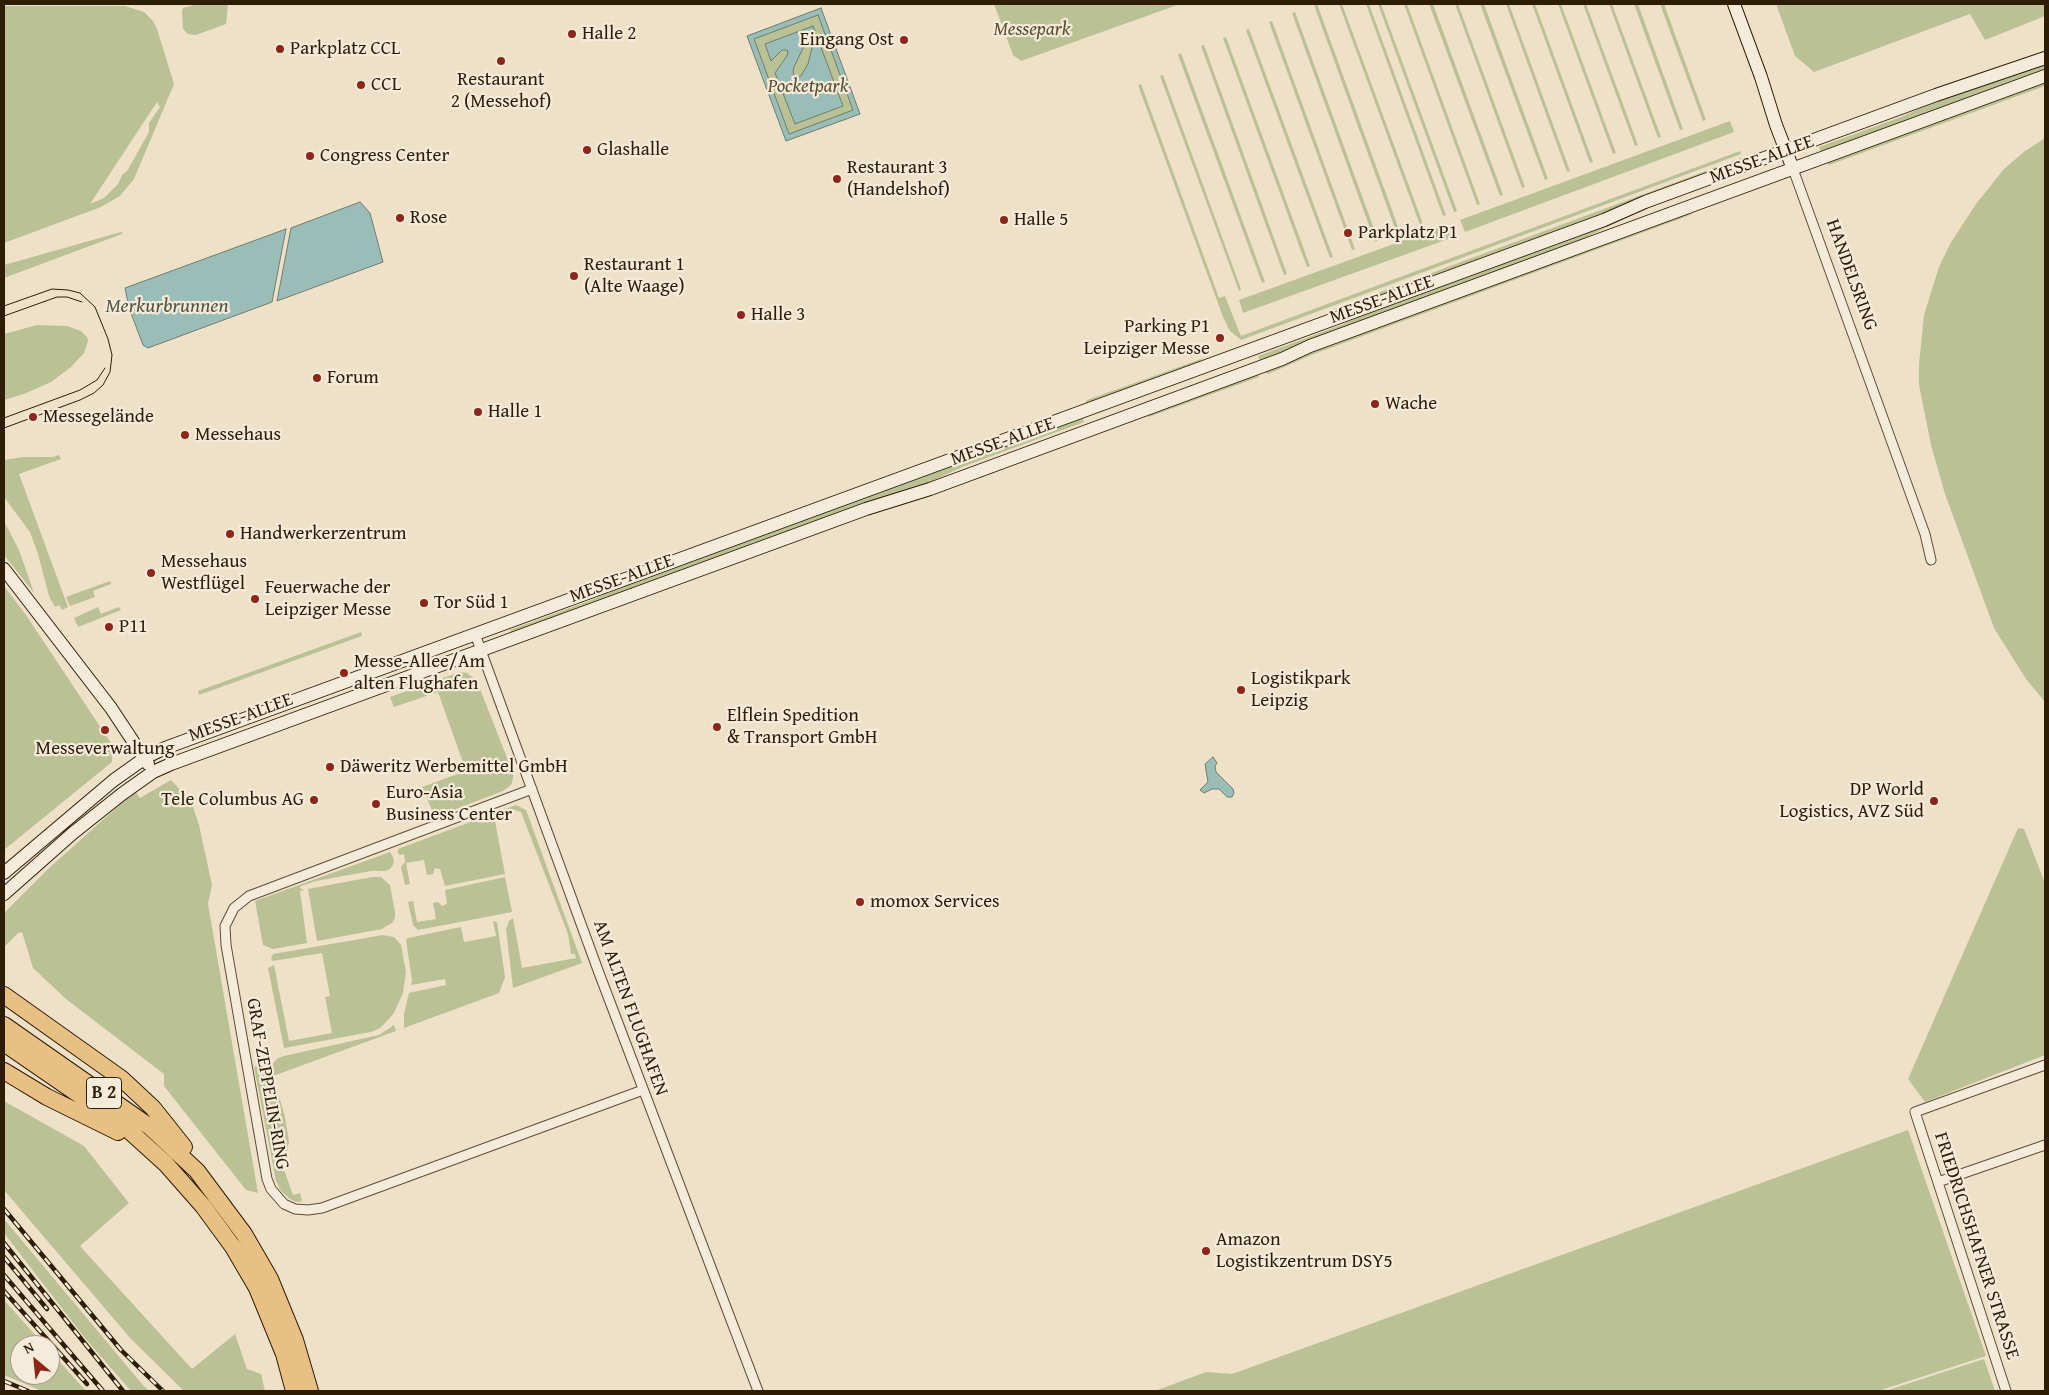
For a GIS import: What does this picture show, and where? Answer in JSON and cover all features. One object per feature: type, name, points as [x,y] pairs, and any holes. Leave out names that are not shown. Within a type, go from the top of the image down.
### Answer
[{"type":"highway","points":[[4,995],[122,1079],[153,1108],[187,1151],[197,1172]]},
{"type":"highway","name":"B 2","points":[[4,1025],[150,1126],[197,1172],[244,1234],[270,1279],[295,1340],[310,1391]]},
{"type":"highway","name":"B 2","points":[[4,1043],[123,1125],[166,1164],[203,1206],[234,1248],[257,1288],[284,1354],[294,1391]]},
{"type":"highway","points":[[4,1071],[47,1097],[98,1121],[149,1149]]},
{"type":"main road","name":"HANDELSRING","points":[[1734,4],[1793,168]]},
{"type":"main road","name":"MESSE-ALLEE","points":[[4,873],[114,780],[145,758],[171,746],[1604,220],[1645,202],[1954,88],[2045,58]]},
{"type":"main road","name":"MESSE-ALLEE","points":[[4,894],[72,833],[130,788],[153,772],[207,750],[1210,386],[1282,359],[1310,346],[2045,76]]},
{"type":"main road","points":[[4,569],[111,708],[153,772]]},
{"type":"street","name":"HANDELSRING","points":[[1793,168],[1925,534],[1931,560]]},
{"type":"street","name":"AM ALTEN FLUGHAFEN","points":[[475,634],[643,1090],[758,1391]]},
{"type":"street","name":"GRAF-ZEPPELIN-RING","points":[[532,789],[394,843],[249,896],[234,908],[225,926],[226,945],[267,1179],[271,1189],[284,1204],[295,1209],[322,1208],[643,1090]]},
{"type":"street","name":"FRIEDRICHSHAFNER STRASSE","points":[[2006,1391],[1914,1112],[2045,1066]]},
{"type":"street","points":[[1938,1182],[2045,1145]]},
{"type":"green space","points":[[198,4],[228,4],[226,24],[196,35],[188,34],[183,29],[183,8]]},
{"type":"green space","name":"Messepark","points":[[994,4],[1180,4],[1021,61],[1013,55]]},
{"type":"green space","points":[[1317,4],[1400,232],[1397,234],[1314,5]]},
{"type":"green space","points":[[1339,4],[1342,4],[1423,224],[1420,225]]},
{"type":"green space","points":[[1366,4],[1369,4],[1446,215],[1443,216]]},
{"type":"green space","points":[[1378,4],[1381,4],[1457,211],[1454,212]]},
{"type":"green space","points":[[1404,4],[1407,4],[1480,204],[1477,205]]},
{"type":"green space","points":[[1429,4],[1433,4],[1503,195],[1500,196]]},
{"type":"green space","points":[[1455,4],[1458,4],[1525,187],[1522,188]]},
{"type":"green space","points":[[1480,4],[1484,4],[1548,179],[1545,180]]},
{"type":"green space","points":[[1506,4],[1509,4],[1570,171],[1567,172]]},
{"type":"green space","points":[[1532,4],[1535,4],[1593,162],[1590,163]]},
{"type":"green space","points":[[1558,4],[1561,4],[1616,153],[1613,154]]},
{"type":"green space","points":[[1583,4],[1586,4],[1638,145],[1635,146]]},
{"type":"green space","points":[[1609,4],[1612,4],[1661,137],[1658,138]]},
{"type":"green space","points":[[1634,4],[1638,4],[1683,129],[1680,130]]},
{"type":"green space","points":[[1660,4],[1664,4],[1706,120],[1703,121]]},
{"type":"green space","points":[[1776,4],[2045,4],[2045,16],[1985,40],[1970,14],[1814,72],[1795,56]]},
{"type":"green space","points":[[4,6],[125,6],[144,12],[153,21],[157,29],[174,84],[134,179],[120,196],[101,207],[4,243]],"holes":[[[157,102],[160,107],[149,123],[149,132],[118,184],[104,198],[90,204]]]},
{"type":"green space","name":"Pocketpark","points":[[821,8],[860,114],[786,141],[747,36]]},
{"type":"green space","points":[[1295,12],[1378,240],[1375,242],[1292,13]]},
{"type":"green space","points":[[1272,21],[1355,249],[1352,250],[1269,22]]},
{"type":"green space","points":[[1249,29],[1333,257],[1330,258],[1246,30]]},
{"type":"green space","points":[[1226,37],[1310,266],[1307,267],[1223,38]]},
{"type":"green space","points":[[1204,45],[1287,274],[1284,275],[1201,46]]},
{"type":"green space","points":[[1181,53],[1265,282],[1262,283],[1178,55]]},
{"type":"green space","points":[[2045,63],[2045,71],[1821,153],[1819,147],[1901,117],[1943,98]]},
{"type":"green space","points":[[1163,75],[1241,289],[1239,291],[1160,76]]},
{"type":"green space","points":[[2045,81],[2045,86],[1829,165],[1826,162]]},
{"type":"green space","points":[[1141,84],[1219,298],[1225,296],[1241,336],[1740,151],[1741,154],[1241,340],[1230,331],[1223,317],[1138,85]]},
{"type":"green space","points":[[1730,121],[1734,132],[1465,232],[1460,220]]},
{"type":"green space","points":[[2045,138],[2045,702],[2026,679],[1994,628],[1945,494],[1931,445],[1919,385],[1919,364],[1924,315],[1939,267],[1950,244],[1976,204],[2004,169],[2025,151]]},
{"type":"green space","points":[[1757,152],[1748,158],[1603,215],[1380,297],[1332,310]]},
{"type":"green space","points":[[1766,162],[1767,164],[1643,210],[1572,244],[1260,362],[1258,356],[1341,325],[1379,307]]},
{"type":"green space","points":[[1693,214],[1314,354],[1268,374],[1263,371],[1312,350],[1679,216]]},
{"type":"green space","points":[[1446,225],[1451,238],[1243,313],[1239,300]]},
{"type":"green space","points":[[121,232],[122,234],[4,278],[4,265]]},
{"type":"green space","points":[[37,325],[67,326],[81,331],[88,341],[84,353],[71,367],[51,382],[24,394],[4,400],[4,334]]},
{"type":"green space","points":[[1204,358],[1195,364],[1084,405],[1087,400]]},
{"type":"green space","points":[[1257,373],[1259,377],[1146,418],[1152,413]]},
{"type":"green space","points":[[1082,416],[1084,422],[962,467],[920,487],[511,634],[510,630],[594,599],[632,581]]},
{"type":"green space","points":[[59,455],[61,459],[19,474],[68,607],[62,610],[59,605],[55,607],[49,596],[30,532],[4,497],[4,460]]},
{"type":"green space","points":[[4,521],[19,550],[34,593],[4,555]]},
{"type":"green space","points":[[110,581],[111,584],[93,591],[95,597],[70,606],[66,597]]},
{"type":"green space","points":[[4,586],[26,615],[113,746],[112,762],[4,850]]},
{"type":"green space","points":[[98,607],[101,614],[119,607],[121,610],[78,627],[74,618]]},
{"type":"green space","points":[[361,632],[362,636],[199,695],[198,691]]},
{"type":"green space","points":[[460,672],[467,673],[476,680],[513,773],[513,779],[511,785],[503,791],[435,817],[422,787],[466,771],[438,692],[394,707],[390,697]]},
{"type":"green space","points":[[171,780],[191,801],[199,825],[212,885],[208,904],[258,1193],[246,1190],[164,1086],[164,1074],[66,999],[33,968],[22,932],[18,933],[4,947],[4,913],[48,869],[135,791],[140,798]]},
{"type":"green space","points":[[516,805],[526,810],[582,963],[513,988],[506,929],[509,921],[513,918],[522,968],[576,958],[575,954],[571,954],[568,934],[521,812],[511,809],[494,816],[505,874],[445,886],[440,869],[435,868],[433,874],[427,875],[424,860],[406,863],[410,884],[405,885],[401,867],[405,862],[404,854],[400,855],[398,849]]},
{"type":"green space","points":[[2018,828],[2024,829],[2045,883],[2045,1055],[1925,1102],[1908,1079]]},
{"type":"green space","points":[[390,852],[394,859],[393,865],[385,871],[371,871],[316,881],[301,886],[300,888],[304,890],[300,891],[307,943],[273,949],[263,945],[255,901]]},
{"type":"green space","points":[[381,877],[390,885],[395,912],[395,918],[392,923],[382,929],[317,941],[308,889]]},
{"type":"green space","points":[[505,877],[512,912],[418,930],[413,925],[408,902],[413,901],[417,922],[436,919],[433,903],[438,902],[442,906],[447,904],[445,890]]},
{"type":"green space","points":[[493,921],[497,922],[505,977],[499,993],[404,1028],[404,1014],[409,993],[446,985],[445,979],[411,985],[412,980],[406,940],[461,927],[464,942],[496,936]]},
{"type":"green space","points":[[383,935],[394,937],[401,945],[406,972],[403,993],[394,1013],[387,1021],[380,1028],[371,1032],[284,1048],[268,968],[274,965],[289,1041],[332,1033],[325,997],[330,996],[322,953],[273,961],[271,959],[273,954]]},
{"type":"green space","points":[[394,1025],[396,1031],[273,1076],[285,1117],[289,1142],[286,1155],[288,1162],[282,1164],[293,1195],[300,1193],[302,1201],[296,1202],[290,1199],[281,1191],[276,1181],[254,1067],[258,1066],[260,1077],[278,1058],[379,1035]]},
{"type":"green space","points":[[4,1101],[84,1146],[129,1203],[80,1246],[192,1369],[235,1334],[247,1369],[261,1374],[265,1391],[184,1391],[131,1339],[4,1190]]},
{"type":"green space","points":[[1908,1130],[1986,1356],[1878,1391],[1155,1391],[1206,1372],[1232,1374]]},
{"type":"green space","points":[[4,1219],[149,1391],[131,1391],[84,1337],[4,1233]]},
{"type":"green space","points":[[4,1300],[35,1335],[10,1335],[10,1378],[4,1375]]},
{"type":"green space","points":[[1984,1359],[1995,1391],[1885,1391]]},
{"type":"green space","points":[[60,1362],[86,1391],[42,1391],[28,1385],[60,1385]]},
{"type":"water","points":[[821,8],[860,114],[786,141],[747,36]],"holes":[[[818,15],[853,110],[789,134],[754,39]]]},
{"type":"water","points":[[813,26],[843,106],[795,124],[775,73],[788,52],[787,50],[782,50],[771,61],[765,44]],"holes":[[[808,43],[811,44],[812,48],[808,64],[801,76],[795,77],[794,67],[804,46]]]},
{"type":"water","points":[[360,202],[370,213],[383,262],[277,301],[291,228]]},
{"type":"water","name":"Merkurbrunnen","points":[[286,229],[272,302],[148,348],[143,345],[129,308],[125,288]]},
{"type":"water","points":[[1213,757],[1217,763],[1215,766],[1216,772],[1233,789],[1232,797],[1227,797],[1219,789],[1212,789],[1204,793],[1200,790],[1208,782],[1205,764]]},
{"type":"tram line","points":[[4,306],[52,289],[80,293],[95,307],[108,339],[112,355],[110,372],[103,385],[94,393],[4,428]]},
{"type":"tram line","points":[[4,316],[57,297],[67,297],[82,302]]},
{"type":"tram line","points":[[4,418],[80,390],[97,380],[105,368]]},
{"type":"railway","points":[[4,1209],[121,1350],[163,1391]]},
{"type":"railway","points":[[4,1243],[123,1391]]},
{"type":"railway","points":[[4,1257],[47,1309]]},
{"type":"railway","points":[[4,1275],[103,1391]]},
{"type":"railway","points":[[4,1291],[87,1384]]},
{"type":"railway","points":[[4,1381],[28,1391]]},
{"type":"place","name":"Halle 2","points":[[572,34]]},
{"type":"place","name":"Eingang Ost","points":[[904,40]]},
{"type":"place","name":"Parkplatz CCL","points":[[280,49]]},
{"type":"place","name":"Restaurant 2 (Messehof)","points":[[501,61]]},
{"type":"place","name":"CCL","points":[[361,85]]},
{"type":"place","name":"Glashalle","points":[[587,150]]},
{"type":"place","name":"Congress Center","points":[[310,156]]},
{"type":"place","name":"Restaurant 3 (Handelshof)","points":[[837,179]]},
{"type":"place","name":"Rose","points":[[400,218]]},
{"type":"place","name":"Halle 5","points":[[1004,220]]},
{"type":"place","name":"Parkplatz P1","points":[[1348,233]]},
{"type":"place","name":"Restaurant 1 (Alte Waage)","points":[[574,276]]},
{"type":"place","name":"Halle 3","points":[[741,315]]},
{"type":"place","name":"Parking P1 Leipziger Messe","points":[[1220,338]]},
{"type":"place","name":"Forum","points":[[317,378]]},
{"type":"place","name":"Wache","points":[[1375,404]]},
{"type":"place","name":"Halle 1","points":[[478,412]]},
{"type":"place","name":"Messegelände","points":[[33,417]]},
{"type":"place","name":"Messehaus","points":[[185,435]]},
{"type":"place","name":"Handwerkerzentrum","points":[[230,534]]},
{"type":"place","name":"Messehaus Westflügel","points":[[151,573]]},
{"type":"place","name":"Feuerwache der Leipziger Messe","points":[[255,599]]},
{"type":"place","name":"Tor Süd 1","points":[[424,603]]},
{"type":"place","name":"P11","points":[[109,627]]},
{"type":"place","name":"Messe-Allee/Am alten Flughafen","points":[[344,673]]},
{"type":"place","name":"Logistikpark Leipzig","points":[[1241,690]]},
{"type":"place","name":"Elflein Spedition & Transport GmbH","points":[[717,727]]},
{"type":"place","name":"Messeverwaltung","points":[[105,730]]},
{"type":"place","name":"Däweritz Werbemittel GmbH","points":[[330,767]]},
{"type":"place","name":"Tele Columbus AG","points":[[314,800]]},
{"type":"place","name":"DP World Logistics, AVZ Süd","points":[[1934,801]]},
{"type":"place","name":"Euro-Asia Business Center","points":[[376,804]]},
{"type":"place","name":"momox Services","points":[[860,902]]},
{"type":"place","name":"Amazon Logistikzentrum DSY5","points":[[1206,1251]]}]
